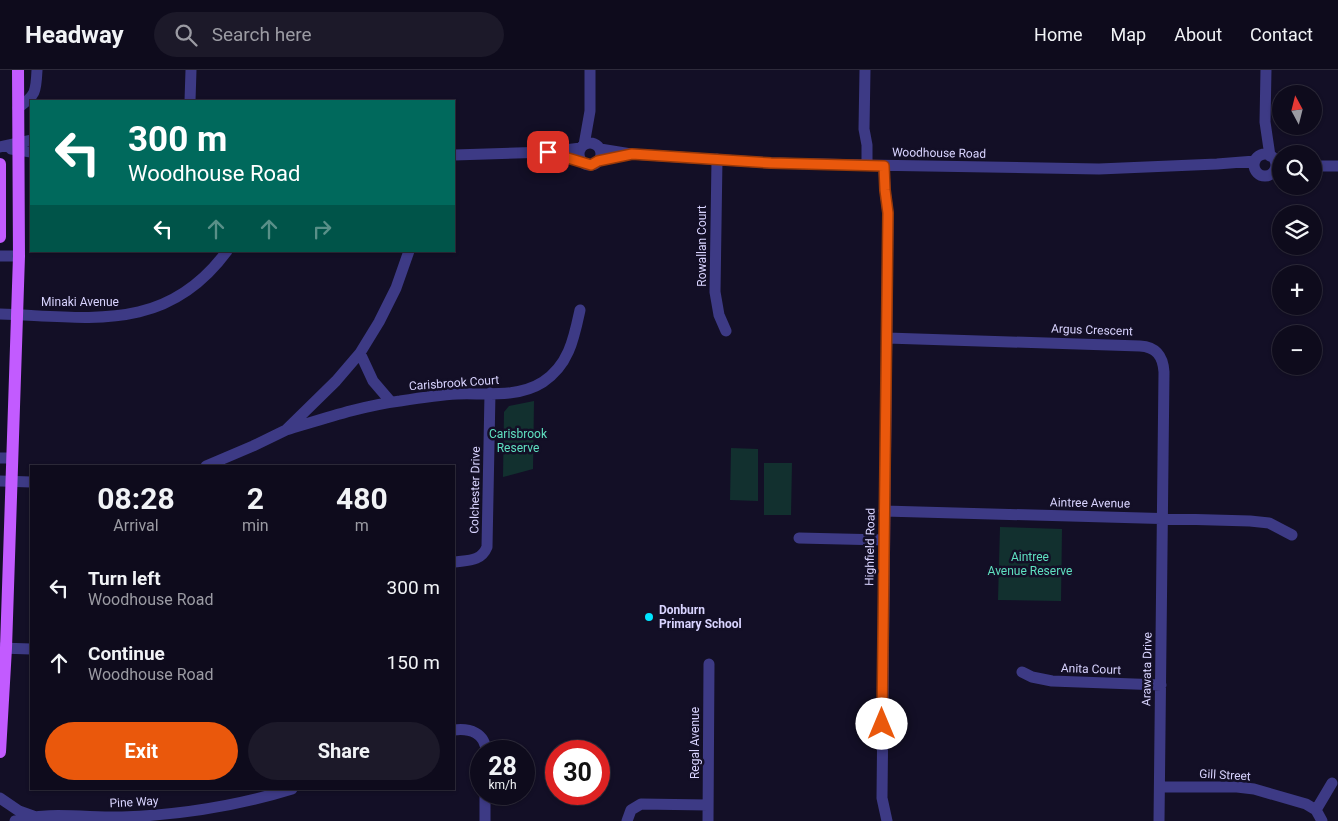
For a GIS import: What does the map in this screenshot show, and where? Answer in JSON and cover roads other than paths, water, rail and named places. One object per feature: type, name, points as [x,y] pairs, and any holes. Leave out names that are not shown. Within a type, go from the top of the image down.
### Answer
[{"type":"main road","points":[[0,752],[6,458],[25,146],[18,108],[18,70]]},
{"type":"main road","points":[[0,164],[0,237]]},
{"type":"street","points":[[18,108],[32,97],[35,92],[37,70]]},
{"type":"street","points":[[190,100],[191,70]]},
{"type":"street","points":[[582,161],[579,154],[590,111],[590,70]]},
{"type":"street","points":[[863,165],[867,145],[864,129],[865,70]]},
{"type":"street","points":[[1266,70],[1266,161]]},
{"type":"street","points":[[548,152],[591,165],[598,161],[601,156],[590,111]]},
{"type":"street","points":[[455,155],[548,152],[582,146],[588,143],[598,146]]},
{"type":"street","points":[[0,147],[25,146]]},
{"type":"street","name":"Woodhouse Road","points":[[598,146],[632,154],[771,163],[889,166],[1100,169],[1266,161]]},
{"type":"street","name":"Woodhouse Road","points":[[598,161],[632,154]]},
{"type":"street","name":"Rowallan Court","points":[[717,159],[715,292],[719,315],[726,331]]},
{"type":"street","name":"Highfield Road","points":[[886,821],[882,798],[888,213],[885,190],[889,166]]},
{"type":"street","points":[[1322,166],[1338,166]]},
{"type":"street","name":"Minaki Avenue","points":[[0,314],[107,318],[147,311],[172,301],[196,286],[226,252]]},
{"type":"street","points":[[208,465],[286,430],[336,381],[360,354],[389,304],[409,252]]},
{"type":"street","points":[[0,256],[18,256]]},
{"type":"street","name":"Carisbrook Court","points":[[286,430],[392,402],[452,395],[525,390],[542,383],[555,373],[569,352],[580,310]]},
{"type":"street","name":"Argus Crescent","points":[[887,338],[1140,346],[1155,350],[1162,359],[1164,372],[1163,518]]},
{"type":"street","points":[[360,354],[373,381],[392,402]]},
{"type":"street","name":"Colchester Drive","points":[[455,562],[478,558],[487,547],[490,393]]},
{"type":"street","points":[[6,482],[30,482]]},
{"type":"street","name":"Aintree Avenue","points":[[884,511],[1260,522],[1278,527],[1292,535]]},
{"type":"street","name":"Arawata Drive","points":[[1159,821],[1163,518]]},
{"type":"street","points":[[799,538],[884,540]]},
{"type":"street","points":[[3,648],[30,649]]},
{"type":"street","name":"Regal Avenue","points":[[708,821],[709,664]]},
{"type":"street","name":"Anita Court","points":[[1022,672],[1032,677],[1052,681],[1161,685]]},
{"type":"street","points":[[455,730],[468,729],[476,732],[482,740]]},
{"type":"street","points":[[1322,821],[1316,810],[1332,783]]},
{"type":"street","name":"Gill Street","points":[[1160,787],[1244,788],[1306,804],[1316,810]]},
{"type":"street","name":"Pine Way","points":[[15,821],[35,816],[121,817],[171,814],[237,804],[288,790]]},
{"type":"street","name":"Pine Way","points":[[0,798],[19,811],[35,816]]},
{"type":"street","points":[[627,821],[631,810],[641,804],[708,805]]},
{"type":"street","points":[[485,805],[485,821]]},
{"type":"place","name":"Donburn Primary School","points":[[649,617]]},
{"type":"park label","name":"Carisbrook Reserve","points":[[518,441]]},
{"type":"park label","name":"Aintree Avenue Reserve","points":[[1030,564]]}]
